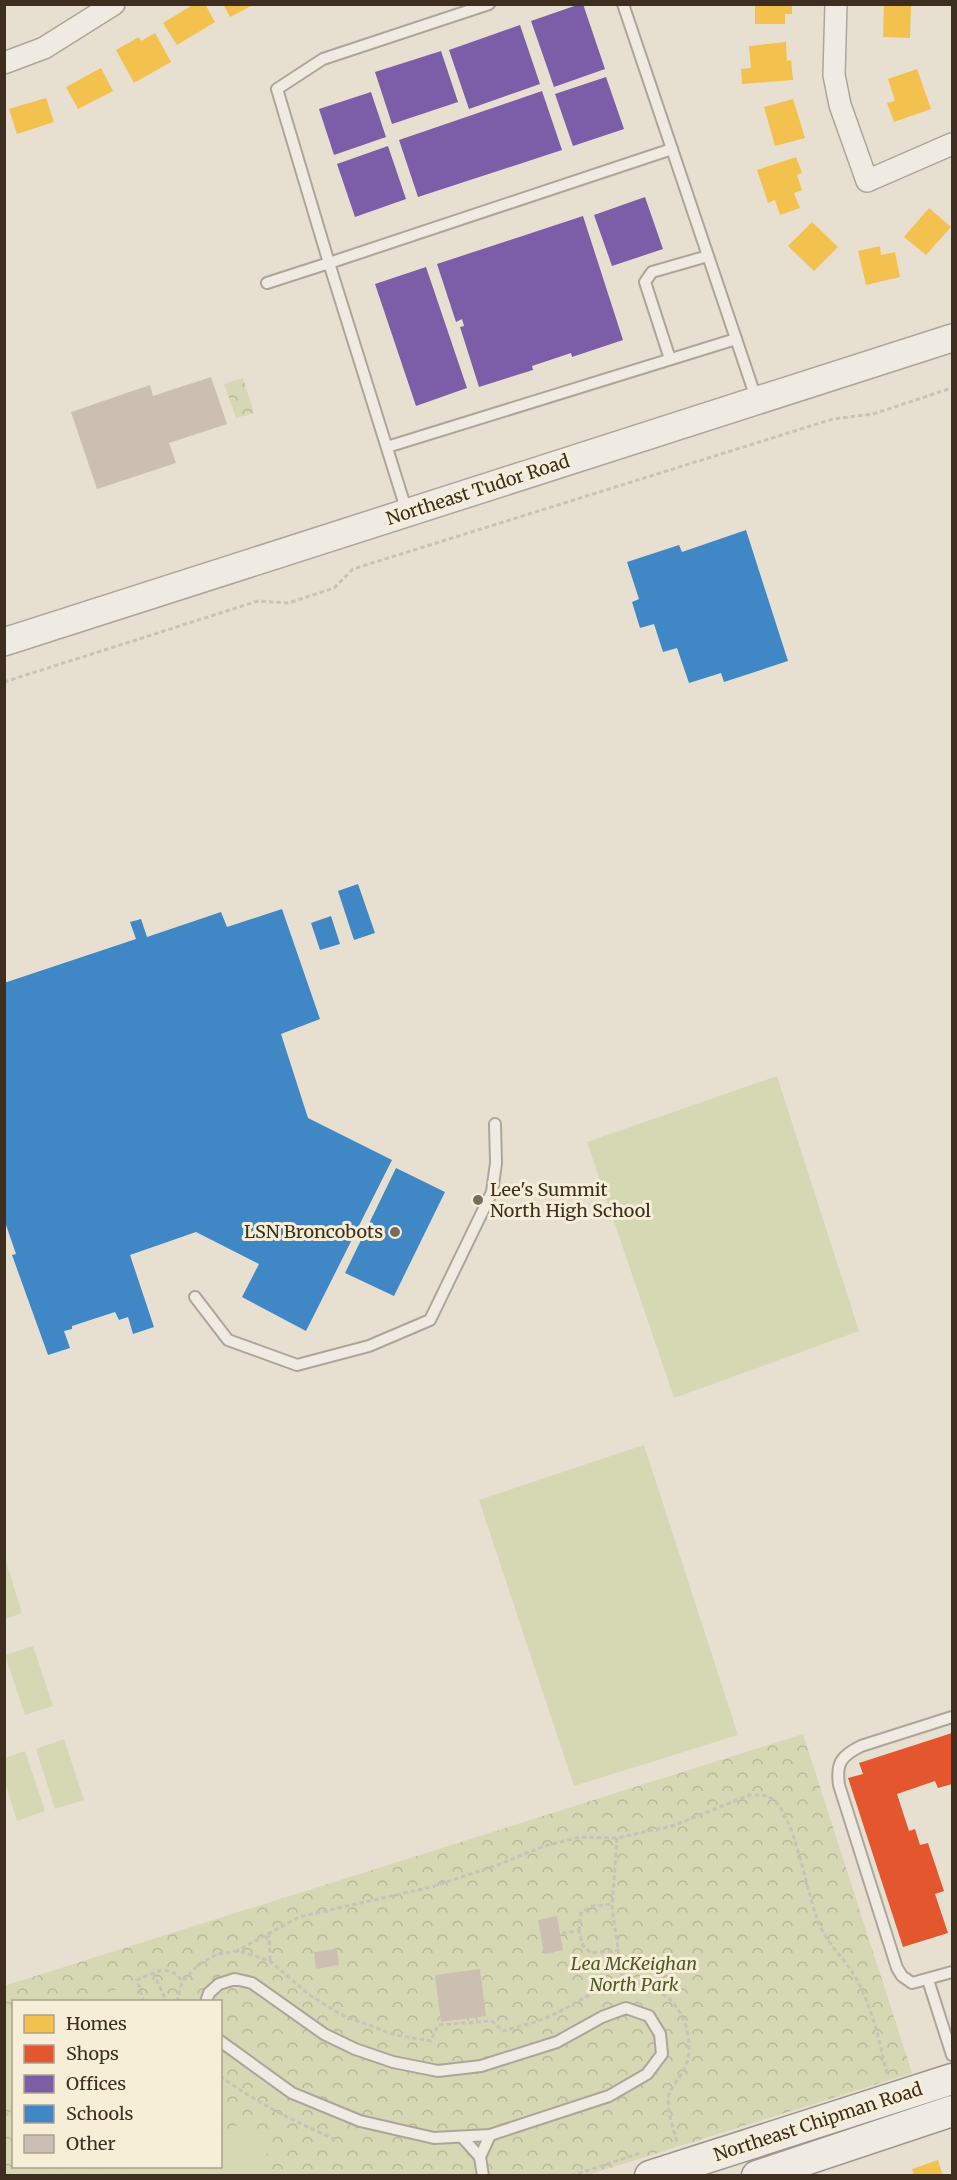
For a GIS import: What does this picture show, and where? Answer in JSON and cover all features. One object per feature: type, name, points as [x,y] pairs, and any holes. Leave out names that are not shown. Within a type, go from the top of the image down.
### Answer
[{"type":"main road","name":"Northeast Chipman Road","points":[[650,2175],[952,2079]]},
{"type":"main road","name":"Northeast Chipman Road","points":[[757,2175],[952,2111]]},
{"type":"street","points":[[4,63],[44,48],[114,4]]},
{"type":"street","points":[[836,4],[834,75],[840,105],[867,181],[952,144]]},
{"type":"street","name":"Northeast Tudor Road","points":[[4,642],[952,338]]},
{"type":"lane","points":[[407,512],[277,89],[323,59],[489,4]]},
{"type":"lane","points":[[623,4],[757,401]]},
{"type":"lane","points":[[267,283],[672,149]]},
{"type":"lane","points":[[670,359],[645,282],[652,272],[708,256]]},
{"type":"lane","points":[[387,447],[736,339]]},
{"type":"lane","points":[[195,1297],[228,1340],[297,1365],[369,1346],[430,1320],[492,1192],[496,1163],[495,1124]]},
{"type":"lane","points":[[952,1717],[861,1746],[849,1752],[840,1762],[837,1771],[839,1785],[897,1968],[902,1976],[912,1983],[952,1972]]},
{"type":"lane","points":[[206,2000],[209,1993],[219,1984],[235,1979],[252,1983],[324,2034],[355,2049],[393,2062],[438,2071],[481,2066],[557,2042],[602,2017],[626,2008],[649,2016],[660,2034],[662,2054],[647,2074],[609,2096],[490,2135],[434,2138],[360,2121],[292,2093],[222,2042]]},
{"type":"lane","points":[[928,1980],[952,2055]]},
{"type":"lane","points":[[480,2157],[490,2135]]},
{"type":"lane","points":[[462,2137],[480,2157],[483,2175]]},
{"type":"path","points":[[4,682],[258,601],[288,603],[334,588],[353,569],[833,419],[873,414],[952,388]]},
{"type":"path","points":[[235,1952],[299,1917],[431,1887],[495,1866],[544,1846],[581,1837],[617,1838],[672,1826],[750,1795],[763,1794],[774,1800],[786,1819],[799,1853],[820,1926],[853,1974],[874,2017],[887,2074]]},
{"type":"path","points":[[177,2000],[182,1983],[198,1965],[217,1954],[235,1952],[254,1954],[270,1960],[311,1996],[342,2015],[395,2035],[431,2041],[438,2025],[492,2021],[503,2031],[542,2020],[605,1987],[623,1982],[612,1904],[617,1838]]},
{"type":"path","points":[[612,1904],[592,1906],[581,1913],[579,1931],[583,1946],[591,1953],[618,1950]]},
{"type":"path","points":[[562,1933],[579,1931]]},
{"type":"path","points":[[269,1932],[270,1960]]},
{"type":"path","points":[[144,2000],[137,1980],[159,1970],[169,1970],[179,1976],[182,1983]]},
{"type":"path","points":[[153,1973],[166,2000]]},
{"type":"path","points":[[222,2077],[291,2120],[337,2140]]},
{"type":"green space","points":[[243,378],[254,413],[236,418],[224,384]]},
{"type":"green space","points":[[777,1076],[859,1331],[674,1398],[587,1142]]},
{"type":"green space","points":[[644,1445],[738,1735],[574,1786],[479,1500]]},
{"type":"green space","points":[[5,1558],[22,1613],[4,1619]]},
{"type":"green space","points":[[33,1646],[53,1706],[25,1715],[5,1655]]},
{"type":"green space","name":"Lea McKeighan North Park","points":[[803,1734],[912,2073],[588,2175],[5,2175],[4,1986]]},
{"type":"green space","points":[[64,1739],[84,1800],[55,1809],[36,1749]]},
{"type":"green space","points":[[25,1751],[45,1811],[17,1821],[5,1782],[5,1758]]},
{"type":"green space","points":[[133,1984],[139,2000],[84,2000]]},
{"type":"green space","points":[[12,2024],[12,2101],[5,2104],[5,2027]]},
{"type":"green space","points":[[233,2125],[271,2135],[262,2175],[219,2175],[218,2169],[212,2168],[222,2168],[222,2132],[230,2135]]},
{"type":"green space","points":[[124,2168],[201,2168],[199,2175],[122,2175]]},
{"type":"building: Homes","points":[[194,4],[205,4],[215,22],[177,45],[163,23]]},
{"type":"building: Homes","points":[[223,4],[255,4],[230,17]]},
{"type":"building: Homes","points":[[755,4],[792,4],[792,14],[785,14],[785,24],[755,24]]},
{"type":"building: Homes","points":[[884,4],[911,4],[910,38],[883,37]]},
{"type":"building: Homes","points":[[155,33],[171,62],[134,83],[116,50],[139,37],[141,41]]},
{"type":"building: Homes","points":[[786,42],[787,61],[791,60],[793,80],[742,84],[741,69],[751,68],[749,46]]},
{"type":"building: Homes","points":[[101,68],[113,91],[78,109],[66,87]]},
{"type":"building: Homes","points":[[917,69],[931,109],[894,122],[887,103],[895,101],[888,79]]},
{"type":"building: Homes","points":[[46,98],[54,122],[17,134],[9,109]]},
{"type":"building: Homes","points":[[793,99],[805,138],[775,146],[764,107]]},
{"type":"building: Homes","points":[[796,157],[802,173],[797,175],[802,190],[794,193],[800,208],[780,215],[775,200],[768,203],[757,170]]},
{"type":"building: Homes","points":[[929,208],[951,227],[926,255],[904,237]]},
{"type":"building: Homes","points":[[812,222],[838,247],[814,271],[788,246]]},
{"type":"building: Homes","points":[[880,246],[881,255],[895,252],[900,277],[866,285],[858,251]]},
{"type":"building: Homes","points":[[938,2160],[943,2176],[914,2176],[912,2169]]},
{"type":"building: Shops","points":[[952,1733],[952,1784],[938,1788],[935,1781],[897,1794],[909,1831],[915,1829],[920,1845],[928,1843],[944,1891],[935,1894],[948,1933],[903,1947],[848,1778],[863,1774],[859,1763]]},
{"type":"building: Offices","points":[[583,4],[605,69],[554,87],[531,21]]},
{"type":"building: Offices","points":[[520,25],[540,84],[469,109],[449,50]]},
{"type":"building: Offices","points":[[441,51],[458,102],[392,124],[375,72]]},
{"type":"building: Offices","points":[[606,77],[624,129],[573,146],[555,94]]},
{"type":"building: Offices","points":[[542,91],[562,150],[418,197],[399,140]]},
{"type":"building: Offices","points":[[371,92],[386,137],[334,155],[319,109]]},
{"type":"building: Offices","points":[[388,146],[406,199],[355,217],[337,164]]},
{"type":"building: Offices","points":[[645,197],[663,249],[612,266],[594,215]]},
{"type":"building: Offices","points":[[583,216],[623,340],[572,357],[571,353],[532,366],[533,370],[479,387],[460,327],[464,326],[462,319],[456,322],[437,264]]},
{"type":"building: Offices","points":[[426,267],[467,388],[416,406],[375,284]]},
{"type":"building: Schools","points":[[746,530],[788,661],[724,682],[721,673],[689,683],[677,648],[663,652],[654,624],[640,628],[632,602],[639,599],[627,562],[679,545],[682,552]]},
{"type":"building: Schools","points":[[358,884],[375,933],[354,940],[338,891]]},
{"type":"building: Schools","points":[[282,909],[320,1019],[281,1034],[308,1118],[392,1160],[306,1331],[242,1297],[259,1264],[196,1232],[130,1255],[154,1327],[133,1334],[128,1317],[119,1320],[115,1312],[72,1326],[72,1329],[64,1331],[70,1348],[48,1355],[12,1255],[16,1254],[4,1219],[4,983],[136,939],[130,922],[141,919],[147,937],[221,912],[227,927]]},
{"type":"building: Schools","points":[[331,916],[340,944],[320,950],[311,923]]},
{"type":"building: Schools","name":"LSN Broncobots","points":[[396,1168],[445,1192],[394,1296],[345,1273]]},
{"type":"building: Other","points":[[211,377],[227,424],[169,443],[176,463],[97,489],[71,412],[150,385],[153,396]]},
{"type":"building: Other","points":[[557,1916],[563,1950],[544,1954],[538,1920]]},
{"type":"building: Other","points":[[337,1949],[339,1965],[316,1969],[314,1952]]},
{"type":"building: Other","points":[[480,1969],[486,2016],[441,2022],[435,1975]]},
{"type":"place","name":"Lee's Summit North High School","points":[[478,1200]]},
{"type":"place","name":"LSN Broncobots","points":[[395,1232]]}]
